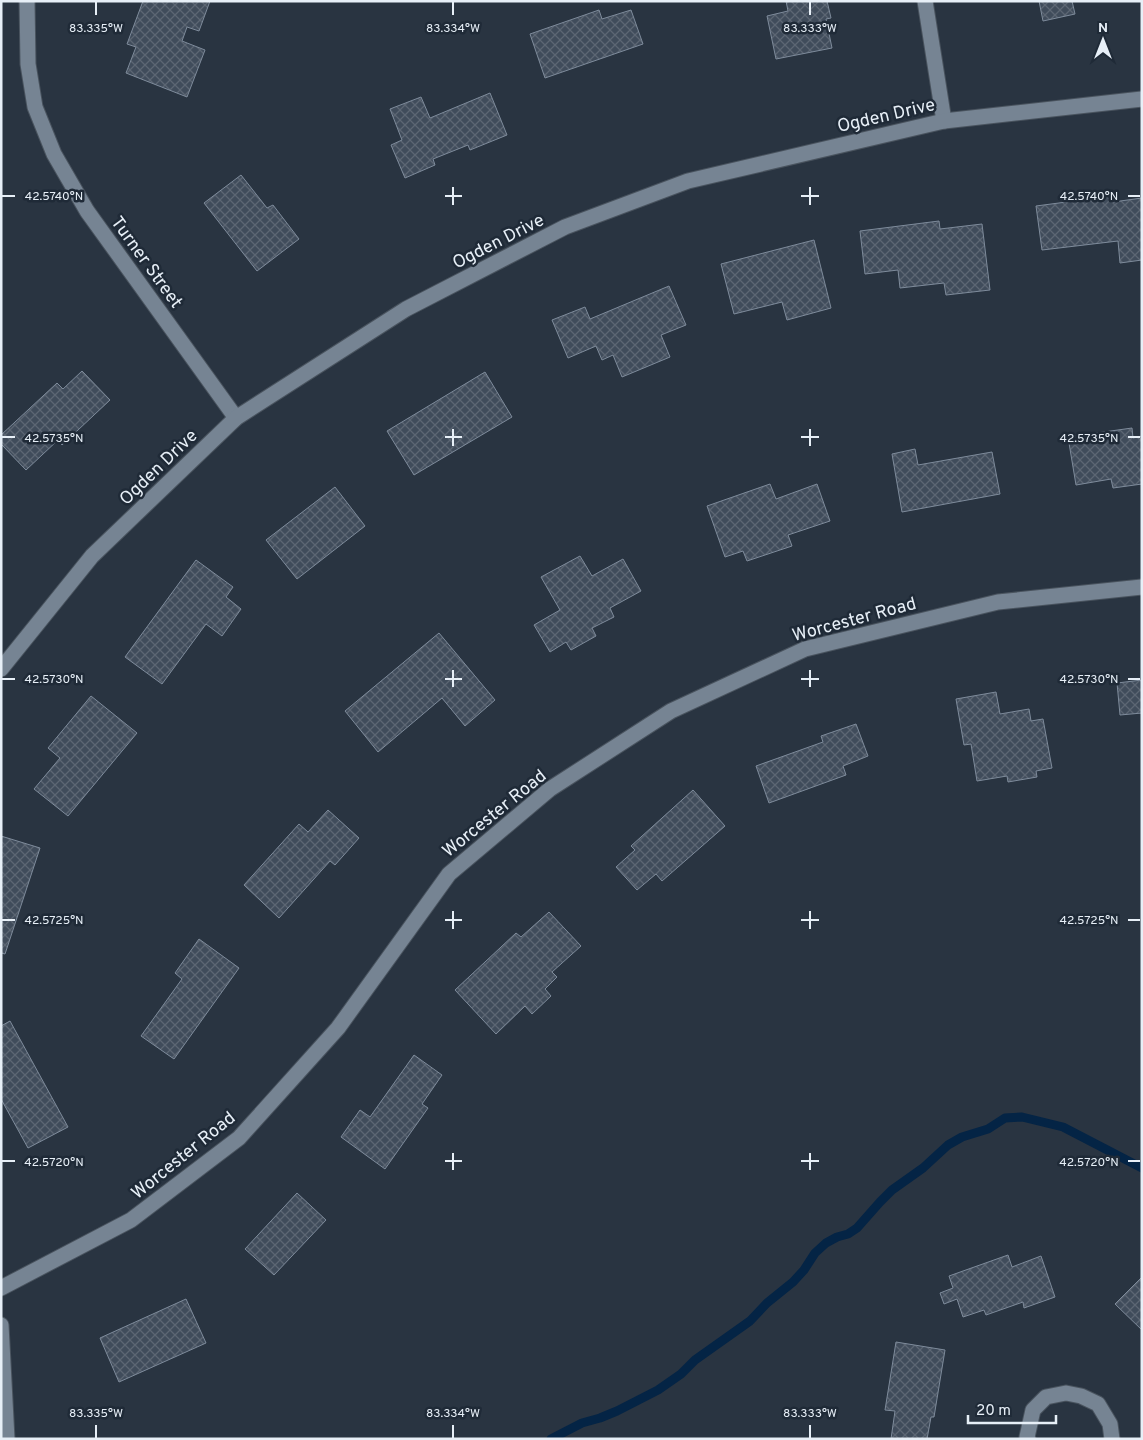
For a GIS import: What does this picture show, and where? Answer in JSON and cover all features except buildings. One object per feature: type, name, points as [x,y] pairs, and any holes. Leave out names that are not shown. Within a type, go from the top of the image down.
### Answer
[{"type":"street","name":"Turner Street","points":[[27,1],[28,64],[35,107],[54,154],[87,211],[236,418]]},
{"type":"street","points":[[925,1],[944,121]]},
{"type":"street","name":"Ogden Drive","points":[[1,669],[92,556],[236,418],[406,309],[565,227],[688,181],[944,121],[1142,99]]},
{"type":"street","name":"Worcester Road","points":[[1,1288],[131,1220],[239,1138],[338,1028],[449,874],[550,789],[671,710],[805,649],[998,602],[1142,587]]},
{"type":"street","points":[[1,1325],[7,1439]]},
{"type":"street","points":[[1028,1439],[1033,1410],[1046,1397],[1066,1393],[1081,1396],[1098,1404],[1110,1424],[1112,1439]]},
{"type":"waterway","points":[[551,1439],[582,1423],[617,1411],[658,1390],[681,1374],[695,1360],[750,1321],[767,1303],[793,1282],[804,1270],[815,1253],[826,1243],[857,1228],[892,1190],[923,1168],[948,1145],[962,1137],[988,1129],[1005,1118],[1022,1117],[1063,1127],[1142,1168]]}]
